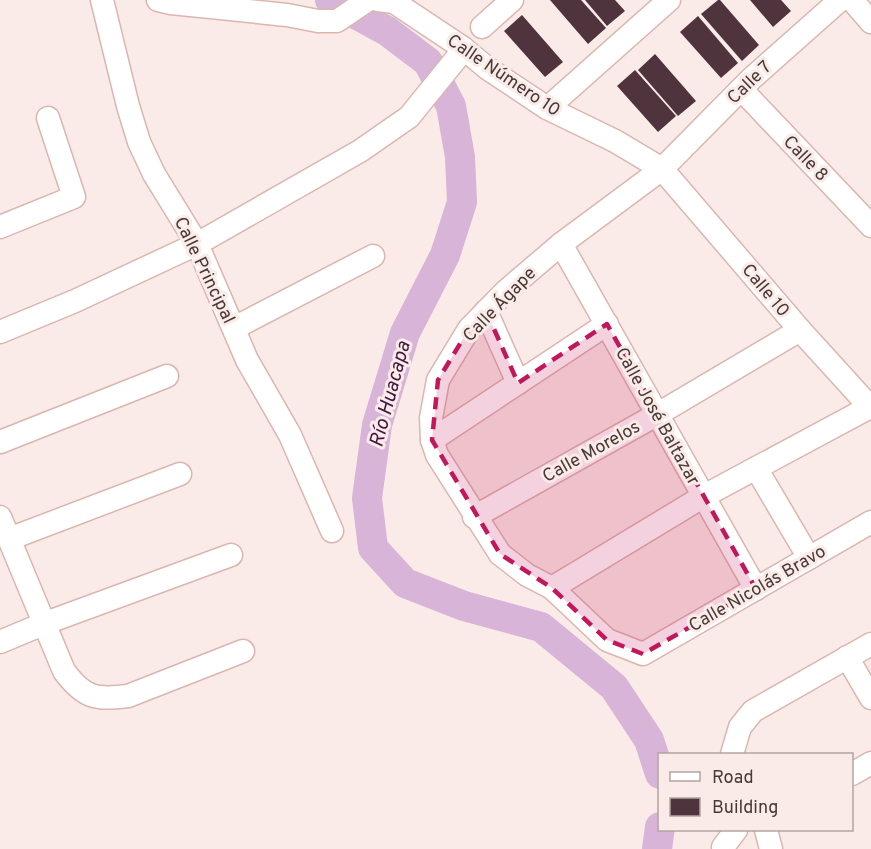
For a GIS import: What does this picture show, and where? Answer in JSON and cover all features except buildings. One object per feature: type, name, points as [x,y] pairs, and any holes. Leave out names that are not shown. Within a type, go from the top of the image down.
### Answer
[{"type":"street","name":"Calle Principal","points":[[102,0],[139,142],[154,174],[197,244],[247,360],[290,435],[332,531]]},
{"type":"street","points":[[158,0],[287,15],[318,21],[337,21],[368,0]]},
{"type":"street","name":"Calle Número 10","points":[[378,0],[393,2],[460,53],[547,108],[615,141],[662,169]]},
{"type":"street","points":[[482,27],[512,0]]},
{"type":"street","points":[[552,104],[669,0]]},
{"type":"street","name":"Calle 7","points":[[662,169],[741,89],[840,0]]},
{"type":"street","points":[[852,0],[871,22]]},
{"type":"street","points":[[0,332],[75,301],[197,244],[360,151],[409,117],[460,53]]},
{"type":"street","name":"Calle 8","points":[[741,89],[871,226]]},
{"type":"street","points":[[0,227],[74,196],[48,118]]},
{"type":"street","name":"Calle Ágape","points":[[643,654],[607,640],[552,588],[527,575],[500,554],[474,517],[437,455],[432,440],[431,418],[438,380],[469,329],[506,291],[561,243],[662,169]]},
{"type":"street","name":"Calle 10","points":[[662,169],[870,408]]},
{"type":"street","name":"Calle José Baltazar","points":[[561,243],[756,589]]},
{"type":"street","points":[[234,328],[373,256]]},
{"type":"street","points":[[486,311],[518,383]]},
{"type":"street","points":[[432,440],[607,324]]},
{"type":"street","name":"Calle Morelos","points":[[474,517],[800,330]]},
{"type":"street","points":[[0,442],[167,376]]},
{"type":"street","points":[[552,588],[704,496],[870,408]]},
{"type":"street","points":[[756,468],[808,558]]},
{"type":"street","points":[[9,539],[180,474]]},
{"type":"street","points":[[0,517],[64,671],[76,687],[91,697],[128,696],[243,651]]},
{"type":"street","name":"Calle Nicolás Bravo","points":[[643,654],[871,522]]},
{"type":"street","points":[[0,642],[231,555]]},
{"type":"street","points":[[732,753],[740,727],[753,711],[871,644]]},
{"type":"street","points":[[847,657],[871,698]]},
{"type":"street","points":[[853,773],[871,763]]},
{"type":"street","points":[[766,831],[771,849]]},
{"type":"highlighted area","points":[[486,311],[518,383],[607,324],[756,589],[643,654],[607,640],[552,588],[500,554],[432,440],[438,380],[469,329]]},
{"type":"waterway","name":"Río Huacapa","points":[[330,0],[387,31],[428,62],[451,106],[460,157],[462,202],[445,255],[405,333],[377,425],[367,498],[373,548],[405,583],[464,606],[541,627],[614,687],[649,740],[658,768]]},
{"type":"waterway","name":"Río Huacapa","points":[[657,849],[659,831]]}]
